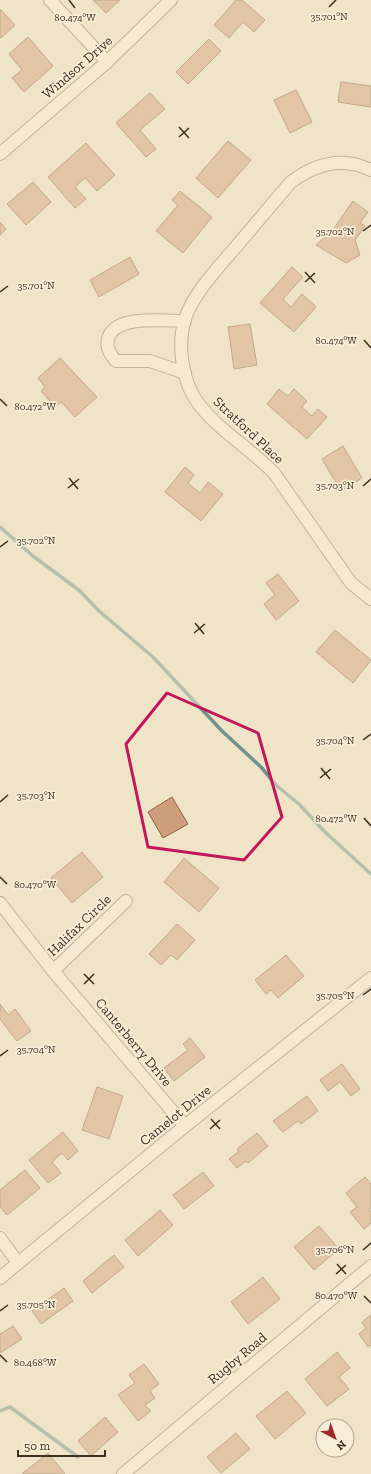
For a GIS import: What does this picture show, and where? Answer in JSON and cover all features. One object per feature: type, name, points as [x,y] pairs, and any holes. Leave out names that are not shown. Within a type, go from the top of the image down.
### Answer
[{"type":"street","points":[[50,0],[107,62]]},
{"type":"street","name":"Windsor Drive","points":[[0,154],[107,62],[171,0]]},
{"type":"street","name":"Stratford Place","points":[[371,170],[355,164],[336,163],[318,166],[304,172],[291,182],[208,279],[184,321],[182,355],[186,379],[197,402],[212,420],[261,458],[274,472],[351,583],[371,599]]},
{"type":"street","points":[[184,321],[137,320],[117,326],[109,334],[107,343],[109,353],[116,361],[150,361],[185,373]]},
{"type":"street","name":"Halifax Circle","points":[[53,970],[126,901]]},
{"type":"street","name":"Canterberry Drive","points":[[0,903],[53,970],[186,1126]]},
{"type":"street","name":"Camelot Drive","points":[[0,1278],[186,1126],[371,978]]},
{"type":"street","points":[[0,1238],[18,1263]]},
{"type":"street","name":"Rugby Road","points":[[123,1474],[371,1266]]},
{"type":"highlighted area","points":[[167,693],[258,733],[282,817],[244,860],[148,847],[126,744]]},
{"type":"building","points":[[93,0],[120,0],[106,13]]},
{"type":"building","points":[[236,0],[242,0],[265,20],[254,32],[243,22],[229,38],[214,25]]},
{"type":"building","points":[[0,9],[15,25],[1,38],[0,37]]},
{"type":"building","points":[[28,37],[53,66],[24,92],[12,78],[22,70],[9,54]]},
{"type":"building","points":[[209,39],[221,51],[188,84],[176,72]]},
{"type":"building","points":[[341,82],[371,86],[371,107],[338,102]]},
{"type":"building","points":[[296,90],[312,122],[290,133],[274,100]]},
{"type":"building","points":[[150,93],[165,109],[140,130],[156,149],[146,157],[116,123]]},
{"type":"building","points":[[228,141],[251,160],[218,198],[196,178]]},
{"type":"building","points":[[86,143],[115,175],[97,191],[85,178],[75,187],[86,199],[75,208],[48,177]]},
{"type":"building","points":[[33,182],[51,202],[26,225],[7,204]]},
{"type":"building","points":[[180,191],[212,217],[183,253],[156,231],[178,205],[172,200]]},
{"type":"building","points":[[353,201],[368,212],[360,223],[365,226],[355,240],[360,255],[346,263],[316,245],[332,231]]},
{"type":"building","points":[[0,222],[6,229],[0,235]]},
{"type":"building","points":[[130,257],[139,274],[99,297],[90,280]]},
{"type":"building","points":[[292,267],[303,277],[283,299],[291,307],[302,294],[316,307],[294,332],[260,303]]},
{"type":"building","points":[[250,324],[257,365],[234,369],[228,327]]},
{"type":"building","points":[[60,358],[97,397],[75,417],[61,402],[55,407],[41,391],[45,387],[38,378]]},
{"type":"building","points":[[279,389],[288,396],[294,389],[307,401],[302,407],[312,416],[318,409],[327,417],[307,439],[267,404]]},
{"type":"building","points":[[343,446],[362,478],[341,491],[322,459]]},
{"type":"building","points":[[185,467],[194,475],[188,483],[200,493],[208,482],[223,494],[201,521],[165,492]]},
{"type":"building","points":[[278,574],[299,601],[276,620],[264,604],[275,595],[266,583]]},
{"type":"building","points":[[335,630],[371,660],[353,683],[316,652]]},
{"type":"building","points":[[172,797],[188,824],[163,838],[148,812]]},
{"type":"building","points":[[82,852],[103,877],[72,903],[51,878]]},
{"type":"building","points":[[184,858],[219,888],[199,912],[164,882]]},
{"type":"building","points":[[177,924],[195,940],[177,960],[171,955],[161,965],[149,954]]},
{"type":"building","points":[[286,955],[304,976],[278,998],[271,990],[266,994],[255,980]]},
{"type":"building","points":[[0,1004],[8,1015],[15,1009],[31,1031],[17,1041],[0,1019]]},
{"type":"building","points":[[190,1038],[205,1057],[174,1081],[164,1068],[188,1050],[183,1044]]},
{"type":"building","points":[[342,1064],[360,1089],[351,1096],[340,1082],[328,1091],[320,1080]]},
{"type":"building","points":[[97,1087],[123,1096],[109,1139],[82,1130]]},
{"type":"building","points":[[307,1096],[318,1111],[301,1124],[298,1121],[283,1132],[273,1121]]},
{"type":"building","points":[[63,1132],[78,1151],[68,1160],[62,1153],[52,1162],[61,1173],[48,1183],[29,1160]]},
{"type":"building","points":[[257,1133],[268,1146],[248,1163],[246,1161],[237,1168],[229,1159],[238,1152],[238,1148]]},
{"type":"building","points":[[25,1170],[40,1188],[7,1215],[0,1207],[0,1190]]},
{"type":"building","points":[[203,1172],[214,1186],[184,1209],[173,1195]]},
{"type":"building","points":[[365,1177],[371,1184],[371,1208],[369,1210],[371,1212],[371,1223],[364,1229],[350,1212],[357,1207],[346,1193]]},
{"type":"building","points":[[160,1210],[173,1225],[138,1256],[125,1240]]},
{"type":"building","points":[[319,1226],[339,1249],[314,1270],[294,1247]]},
{"type":"building","points":[[114,1255],[124,1267],[92,1293],[83,1281]]},
{"type":"building","points":[[263,1277],[280,1299],[248,1324],[231,1302]]},
{"type":"building","points":[[64,1288],[73,1301],[41,1324],[32,1311]]},
{"type":"building","points":[[371,1315],[371,1345],[368,1347],[359,1334],[366,1328],[362,1322]]},
{"type":"building","points":[[13,1326],[22,1339],[0,1353],[0,1334]]},
{"type":"building","points":[[337,1352],[350,1368],[339,1377],[349,1389],[327,1406],[305,1379]]},
{"type":"building","points":[[144,1364],[159,1384],[150,1391],[155,1398],[145,1405],[151,1411],[138,1421],[118,1395],[135,1383],[129,1375]]},
{"type":"building","points":[[287,1391],[306,1413],[275,1439],[256,1416]]},
{"type":"building","points":[[105,1417],[118,1432],[91,1456],[78,1441]]},
{"type":"building","points":[[236,1433],[250,1449],[221,1473],[207,1457]]},
{"type":"building","points":[[48,1453],[65,1474],[23,1474],[23,1473]]},
{"type":"waterway","points":[[0,527],[33,556],[80,591],[99,611],[153,657],[222,731],[261,767],[277,786],[299,804],[325,832],[371,874]]},
{"type":"waterway","points":[[0,1411],[10,1407],[78,1457]]}]
